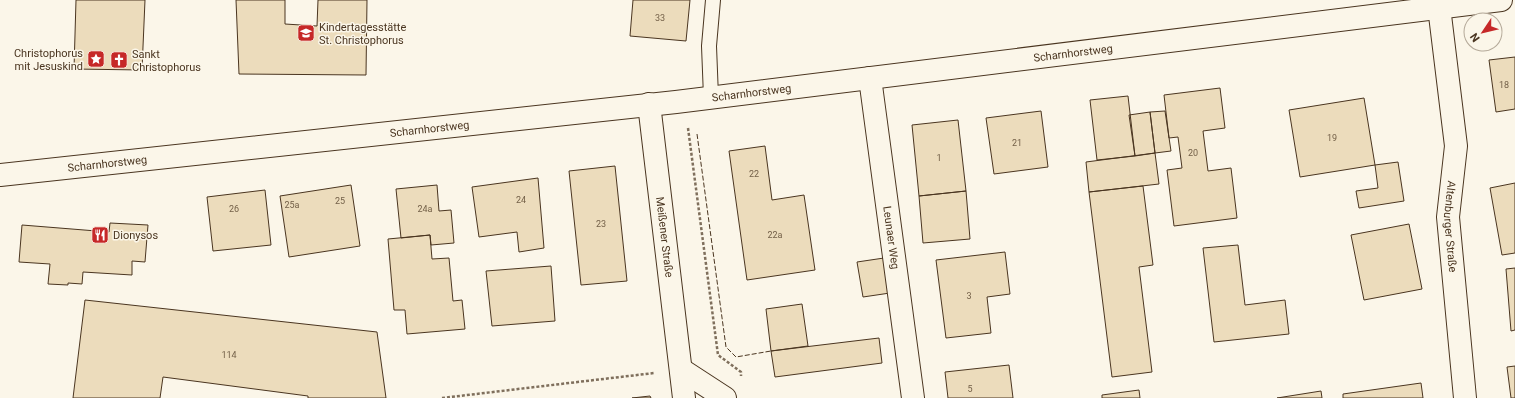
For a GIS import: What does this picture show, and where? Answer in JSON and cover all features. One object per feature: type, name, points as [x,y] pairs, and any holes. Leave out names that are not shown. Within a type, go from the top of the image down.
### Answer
[{"type":"street","name":"Scharnhorstweg","points":[[0,175],[711,97],[1501,0]]},
{"type":"street","name":"Altenburger Straße","points":[[1439,7],[1456,146],[1448,217],[1465,398]]},
{"type":"street","name":"Leunaer Weg","points":[[870,78],[913,398]]},
{"type":"street","name":"Meißener Straße","points":[[649,104],[682,370],[684,398]]},
{"type":"street","points":[[682,370],[725,398]]},
{"type":"lane","points":[[711,97],[709,46],[713,0]]},
{"type":"path","points":[[684,100],[718,355],[741,372],[741,379]]},
{"type":"path","points":[[442,398],[682,370]]},
{"type":"building","points":[[76,0],[145,0],[142,70],[74,69]]},
{"type":"building","points":[[236,0],[285,0],[285,24],[317,26],[318,0],[367,0],[366,75],[239,74]]},
{"type":"building","points":[[633,0],[690,0],[686,41],[630,36]]},
{"type":"building","points":[[1515,57],[1515,109],[1496,112],[1489,60]]},
{"type":"building","points":[[1220,88],[1225,128],[1203,131],[1208,171],[1231,168],[1237,218],[1174,226],[1167,170],[1182,168],[1178,137],[1169,138],[1164,95]]},
{"type":"building","points":[[1128,96],[1135,156],[1097,160],[1090,100]]},
{"type":"building","points":[[1364,98],[1375,165],[1300,177],[1289,110]]},
{"type":"building","points":[[1041,111],[1048,167],[994,174],[986,118]]},
{"type":"building","points":[[1165,111],[1171,151],[1155,153],[1150,112]]},
{"type":"building","points":[[1150,112],[1155,153],[1135,156],[1129,115]]},
{"type":"building","points":[[958,120],[966,191],[919,196],[912,125]]},
{"type":"building","points":[[765,146],[772,200],[804,195],[815,270],[747,280],[729,151]]},
{"type":"building","points":[[1155,153],[1159,184],[1089,192],[1086,162]]},
{"type":"building","points":[[1398,162],[1404,201],[1359,208],[1356,191],[1378,188],[1375,165]]},
{"type":"building","points":[[615,166],[627,281],[581,285],[569,171]]},
{"type":"building","points":[[538,178],[544,248],[519,252],[517,232],[479,237],[472,187]]},
{"type":"building","points":[[1515,183],[1515,253],[1502,255],[1490,188]]},
{"type":"building","points":[[351,185],[360,246],[289,257],[280,196]]},
{"type":"building","points":[[437,185],[439,211],[451,210],[454,243],[431,245],[430,235],[401,238],[396,189]]},
{"type":"building","points":[[1143,186],[1153,265],[1139,267],[1152,372],[1112,377],[1089,192]]},
{"type":"building","points":[[265,190],[271,245],[213,251],[207,197]]},
{"type":"building","points":[[966,191],[970,239],[923,243],[919,196]]},
{"type":"building","points":[[110,223],[148,225],[145,262],[132,261],[132,275],[83,272],[82,284],[48,284],[50,264],[19,262],[22,225],[109,232]]},
{"type":"building","points":[[1409,224],[1422,289],[1364,300],[1351,235]]},
{"type":"building","points":[[430,235],[432,259],[449,258],[453,301],[462,300],[465,329],[407,334],[405,310],[394,310],[388,239]]},
{"type":"building","points":[[1238,245],[1245,305],[1285,300],[1289,334],[1214,342],[1203,248]]},
{"type":"building","points":[[1005,252],[1010,294],[987,297],[991,333],[946,338],[936,260]]},
{"type":"building","points":[[884,258],[890,293],[863,297],[857,262]]},
{"type":"building","points":[[551,266],[555,321],[492,326],[486,271]]},
{"type":"building","points":[[1515,268],[1515,330],[1511,331],[1506,269]]},
{"type":"building","points":[[85,300],[377,332],[386,398],[308,398],[308,396],[163,377],[160,398],[73,398]]},
{"type":"building","points":[[802,304],[808,346],[771,351],[766,309]]},
{"type":"building","points":[[879,338],[882,363],[775,377],[771,351]]},
{"type":"building","points":[[1009,365],[1013,398],[948,398],[945,372]]},
{"type":"building","points":[[1515,366],[1515,398],[1511,398],[1507,367]]},
{"type":"building","points":[[1421,383],[1423,398],[1343,398],[1343,394]]},
{"type":"building","points":[[1139,390],[1140,398],[1102,398],[1102,395]]},
{"type":"building","points":[[1321,391],[1322,398],[1277,398]]},
{"type":"building","points":[[650,396],[651,398],[632,398]]},
{"type":"fence","points":[[697,134],[726,347],[736,357],[771,351]]},
{"type":"place","name":"Kindertagesstätte St. Christophorus","points":[[306,33]]},
{"type":"place","name":"Christophorus mit Jesuskind","points":[[96,59]]},
{"type":"place","name":"Sankt Christophorus","points":[[119,60]]},
{"type":"place","name":"Dionysos","points":[[100,235]]}]
